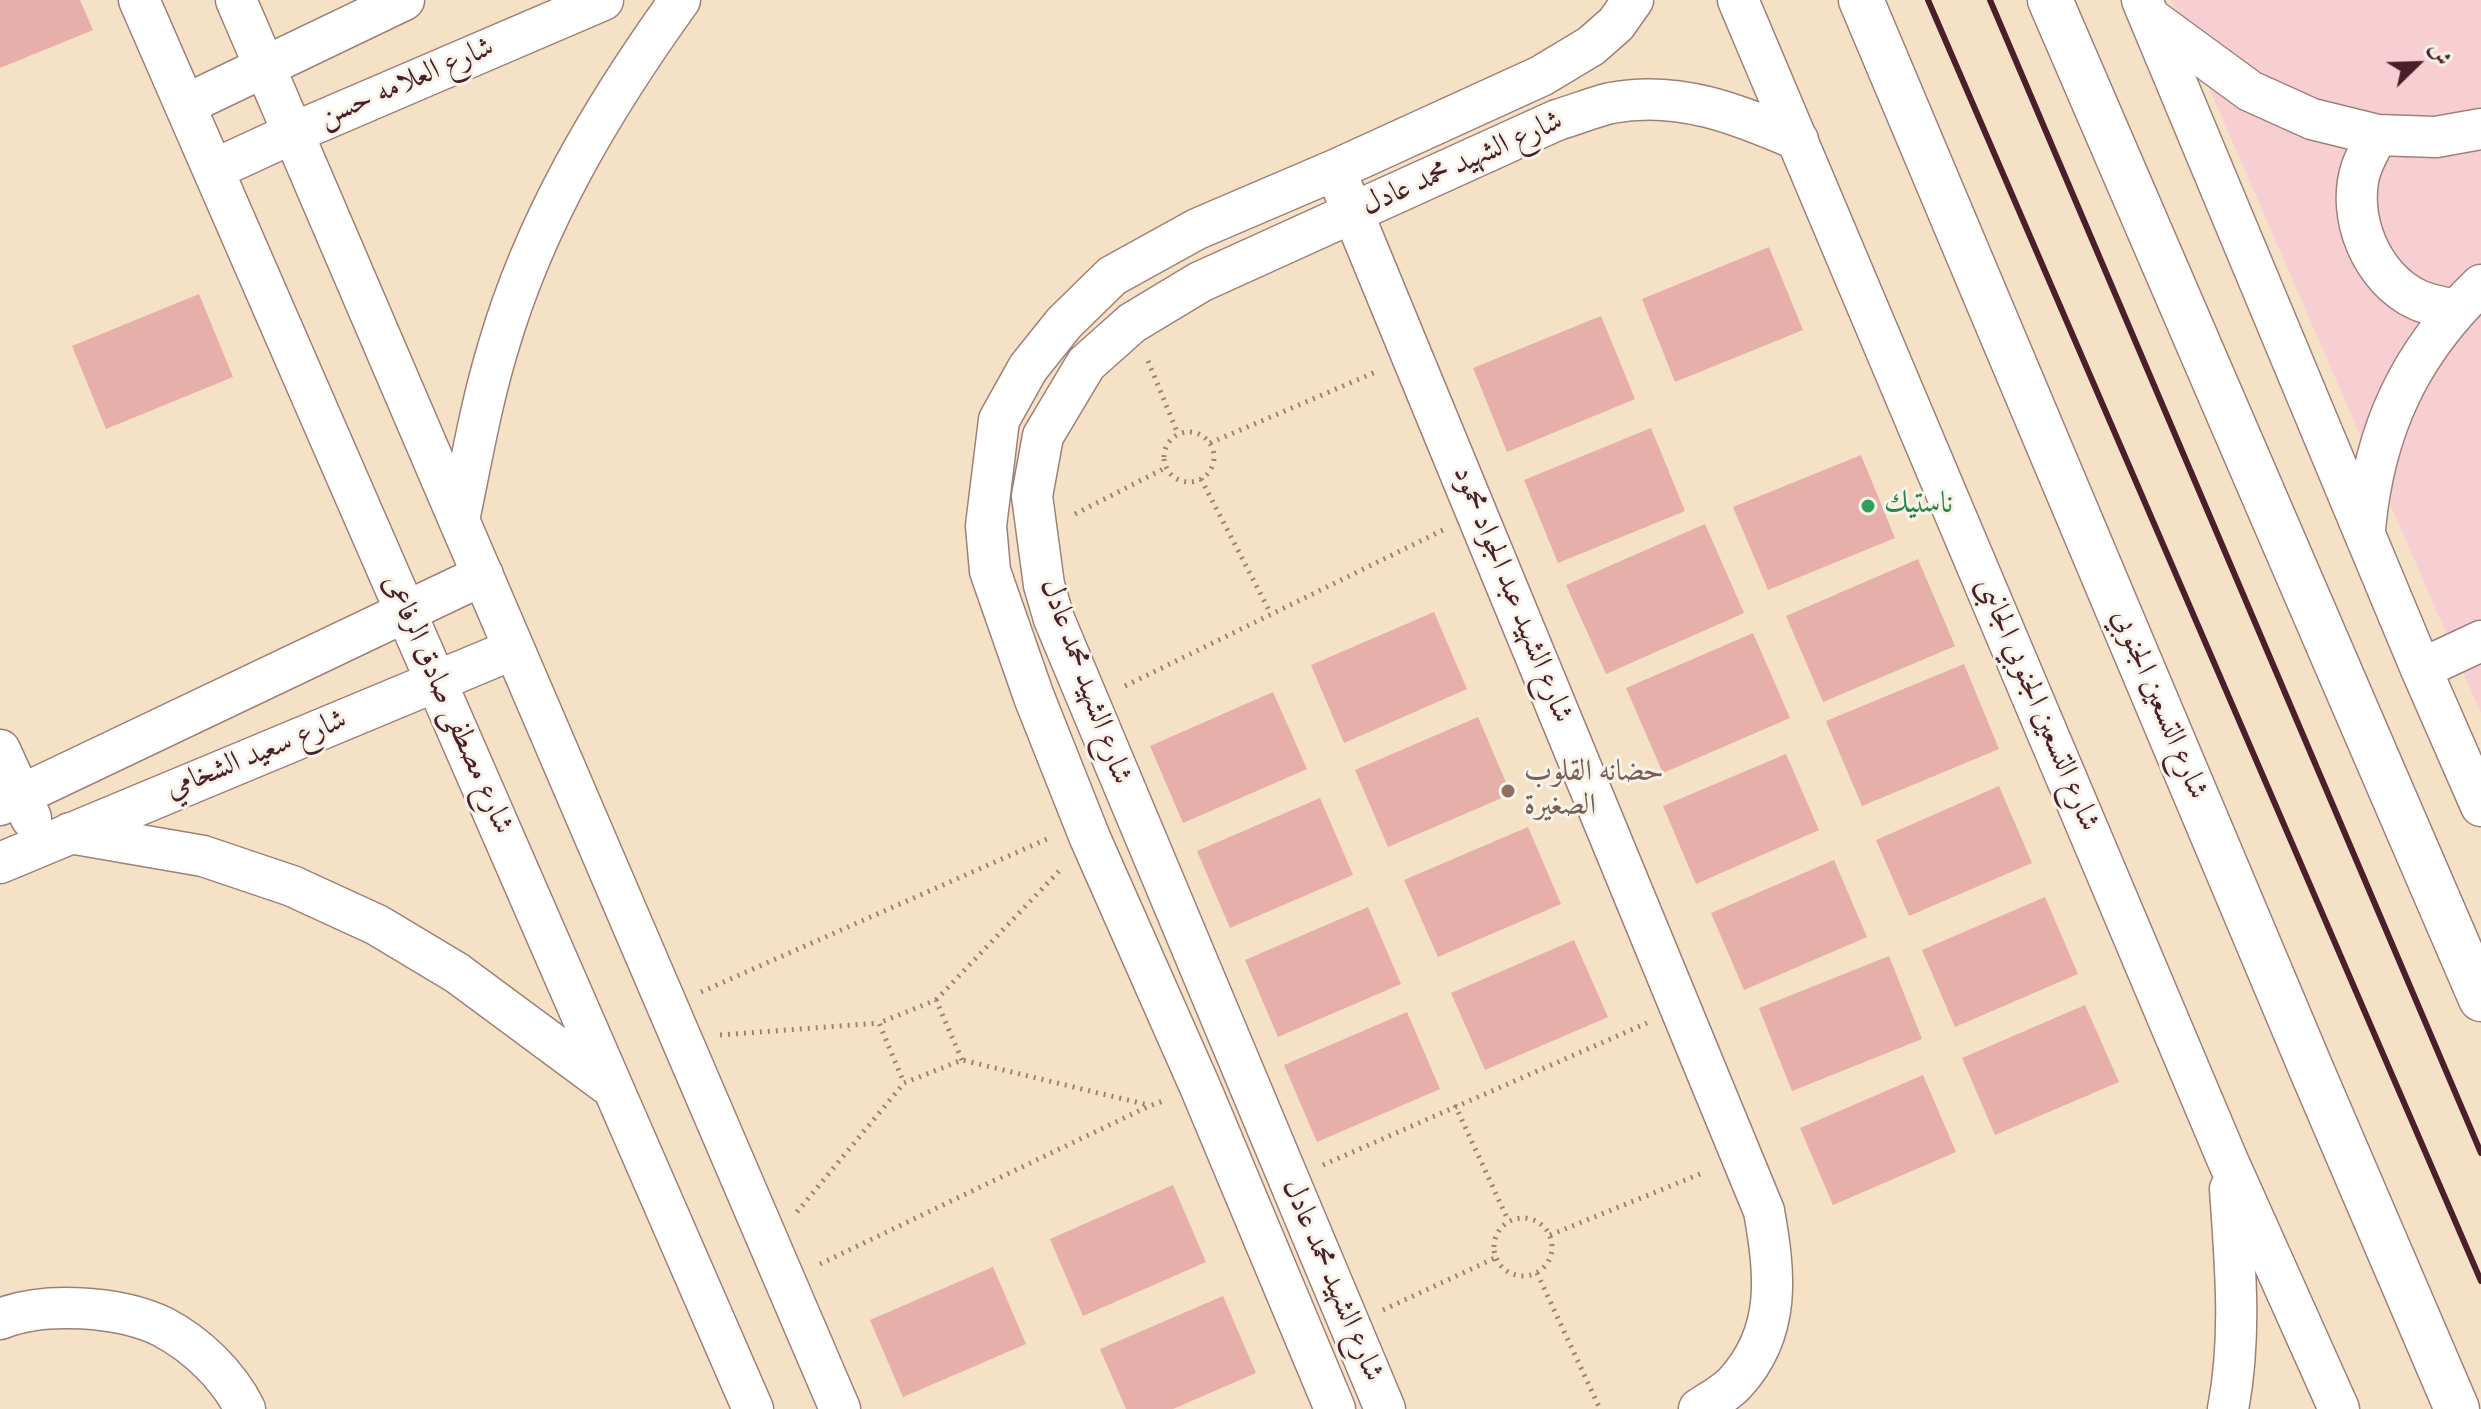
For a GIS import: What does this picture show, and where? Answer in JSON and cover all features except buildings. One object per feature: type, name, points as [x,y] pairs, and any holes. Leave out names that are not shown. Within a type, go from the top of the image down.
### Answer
[{"type":"highway","name":"شارع التسعين الجنوبي","points":[[1861,0],[2299,1042],[2457,1409]]},
{"type":"highway","points":[[2050,0],[2481,999]]},
{"type":"street","name":"شارع مصطفى صادق الرفاعى","points":[[139,0],[753,1409]]},
{"type":"street","points":[[236,0],[840,1409]]},
{"type":"street","points":[[185,105],[404,0]]},
{"type":"street","name":"شارع العلامه حسن","points":[[213,170],[603,0]]},
{"type":"street","points":[[459,520],[498,347],[531,257],[565,179],[616,92],[680,0]]},
{"type":"street","name":"شارع الشهيد محمد عادل","points":[[1335,1409],[1088,830],[1034,697],[990,571],[986,526],[999,420],[1028,368],[1064,323],[1112,276],[1197,229],[1541,76],[1591,46],[1616,24],[1633,0]]},
{"type":"street","name":"شارع التسعين الجنوبي الجانبى","points":[[1738,0],[2228,1161],[2339,1409]]},
{"type":"street","points":[[2146,9],[2250,91],[2312,119],[2377,135],[2436,137],[2481,129]]},
{"type":"street","points":[[2146,9],[2421,669],[2464,724],[2481,806]]},
{"type":"street","name":"شارع الشهيد محمد عادل","points":[[1385,1409],[1054,619],[1044,585],[1032,496],[1043,436],[1086,364],[1132,323],[1200,282],[1557,120],[1612,103],[1659,99],[1696,102],[1737,114],[1798,140]]},
{"type":"street","points":[[2377,135],[2360,170],[2356,208],[2365,245],[2387,277],[2417,300],[2468,298]]},
{"type":"street","name":"شارع الشهيد عبد الجواد محمود","points":[[1335,170],[1764,1211],[1773,1259],[1774,1301],[1758,1349],[1735,1384],[1699,1409]]},
{"type":"street","points":[[2365,533],[2369,484],[2382,435],[2410,373],[2468,298]]},
{"type":"street","name":"شارع سعيد الشخامي","points":[[10,801],[483,575]]},
{"type":"street","points":[[2421,669],[2481,641]]},
{"type":"street","name":"شارع سعيد الشخامي","points":[[0,863],[514,649]]},
{"type":"street","points":[[0,750],[10,801],[57,838],[203,856],[292,886],[377,925],[457,973],[614,1089]]},
{"type":"street","points":[[1159,998],[1203,977]]},
{"type":"street","points":[[2228,1161],[2238,1296],[2235,1359],[2228,1409]]},
{"type":"street","points":[[0,1319],[19,1311],[68,1307],[116,1313],[162,1327],[205,1356],[245,1409]]},
{"type":"path","points":[[1132,323],[1178,434]]},
{"type":"path","points":[[1210,443],[1412,356]]},
{"type":"path","points":[[1196,432],[1210,443],[1214,451],[1212,467],[1201,479],[1181,480],[1167,467],[1166,448],[1178,434],[1196,432]]},
{"type":"path","points":[[1037,533],[1167,467]]},
{"type":"path","points":[[1201,479],[1271,614]]},
{"type":"path","points":[[1088,704],[1477,513]]},
{"type":"path","points":[[674,1022],[879,1023],[936,1000],[1088,830]]},
{"type":"path","points":[[674,1022],[1088,830]]},
{"type":"path","points":[[936,1000],[962,1060]]},
{"type":"path","points":[[1289,1180],[1681,1008]]},
{"type":"path","points":[[879,1023],[904,1083]]},
{"type":"path","points":[[770,1245],[904,1083],[962,1060],[1149,1106]]},
{"type":"path","points":[[785,1281],[1149,1106],[1201,1089]]},
{"type":"path","points":[[1455,1105],[1508,1220]]},
{"type":"path","points":[[1550,1235],[1742,1157]]},
{"type":"path","points":[[1532,1218],[1543,1225],[1550,1235],[1552,1249],[1548,1263],[1537,1273],[1525,1277],[1513,1275],[1502,1268],[1495,1258],[1493,1244],[1498,1230],[1508,1220],[1532,1218]]},
{"type":"path","points":[[1350,1325],[1495,1258]]},
{"type":"path","points":[[1537,1273],[1600,1409]]},
{"type":"shaded area","points":[[2171,0],[2481,0],[2481,713]]},
{"type":"railway","points":[[1928,0],[2481,1281]]},
{"type":"railway","points":[[1990,0],[2481,1153]]},
{"type":"place","name":"ناستيك","points":[[1868,506]]},
{"type":"place","name":"حضانه القلوب الصغيرة","points":[[1508,791]]}]
